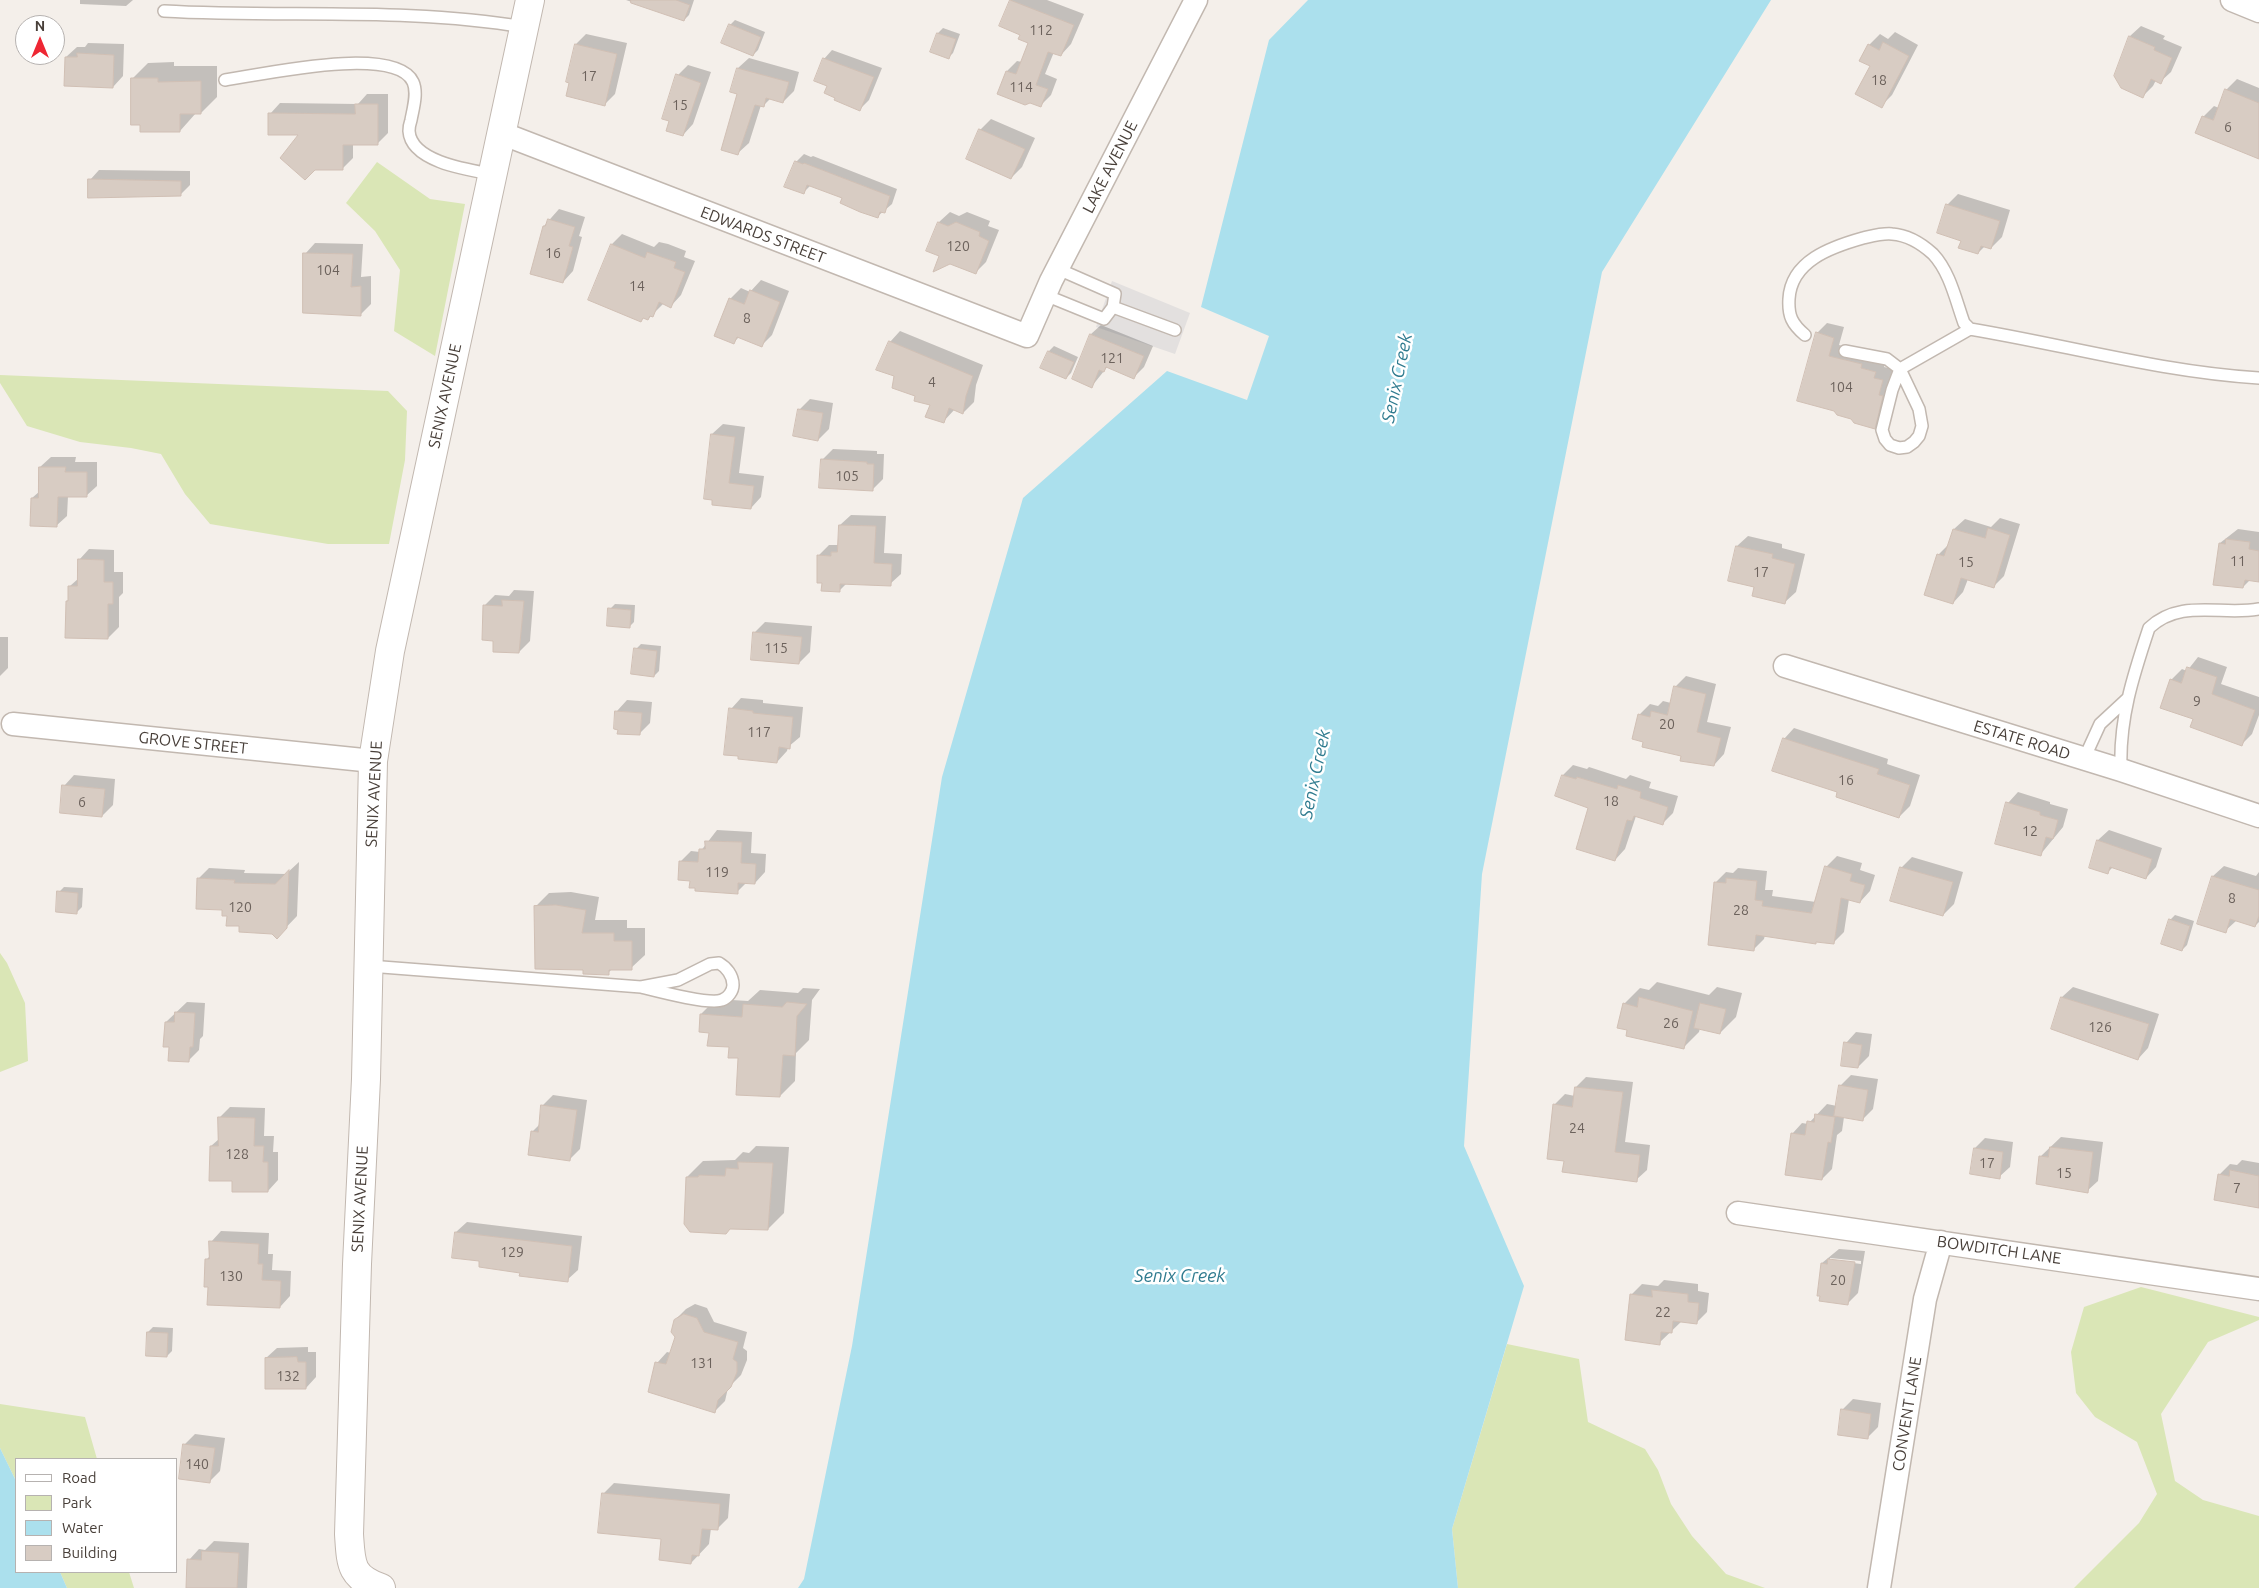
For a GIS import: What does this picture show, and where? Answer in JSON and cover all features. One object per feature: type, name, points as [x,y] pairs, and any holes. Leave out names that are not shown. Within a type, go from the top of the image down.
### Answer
[{"type":"street","name":"SENIX AVENUE","points":[[381,1588],[366,1582],[356,1572],[350,1554],[349,1534],[369,966],[373,761],[390,651],[530,0]]},
{"type":"street","name":"LAKE AVENUE","points":[[1027,336],[1058,269],[1196,0]]},
{"type":"street","points":[[2232,0],[2259,11]]},
{"type":"street","name":"EDWARDS STREET","points":[[501,133],[1027,336]]},
{"type":"street","name":"ESTATE ROAD","points":[[1785,666],[2121,770],[2259,816]]},
{"type":"street","name":"GROVE STREET","points":[[13,724],[373,761]]},
{"type":"street","name":"BOWDITCH LANE","points":[[1738,1213],[2259,1289]]},
{"type":"street","name":"CONVENT LANE","points":[[1880,1588],[1925,1299],[1941,1242]]},
{"type":"lane","points":[[164,11],[424,17],[490,22],[524,28]]},
{"type":"lane","points":[[225,80],[348,62],[381,64],[407,74],[413,82],[415,94],[409,132],[413,143],[424,153],[439,162],[492,174]]},
{"type":"lane","points":[[1805,335],[1795,326],[1789,315],[1790,288],[1794,278],[1809,261],[1838,245],[1890,233],[1911,240],[1932,254],[1942,267],[1964,323],[1970,329],[2029,339],[2138,362],[2229,376],[2259,378]]},
{"type":"lane","points":[[1045,295],[1104,319],[1113,307],[1115,294],[1058,269]]},
{"type":"lane","points":[[1113,307],[1175,330]]},
{"type":"lane","points":[[1845,351],[1886,359],[1900,369],[1919,409],[1922,426],[1919,436],[1907,447],[1899,448],[1890,445],[1884,439],[1882,430],[1892,390],[1900,369],[1970,329]]},
{"type":"lane","points":[[2121,770],[2120,742],[2127,699],[2149,628],[2169,614],[2185,611],[2259,609]]},
{"type":"lane","points":[[2084,759],[2100,724],[2127,699]]},
{"type":"lane","points":[[369,966],[641,988],[714,1001],[722,1000],[730,994],[733,985],[726,967],[719,963],[710,964],[678,980],[641,988]]},
{"type":"green space","points":[[377,162],[430,199],[465,204],[435,356],[394,331],[400,270],[375,231],[346,203]]},
{"type":"green space","points":[[0,375],[388,391],[407,411],[405,460],[389,544],[328,544],[210,524],[185,494],[161,454],[131,448],[80,442],[27,426],[0,383]]},
{"type":"green space","points":[[0,953],[7,963],[25,1003],[28,1061],[0,1072]]},
{"type":"green space","points":[[2141,1287],[2259,1317],[2259,1320],[2208,1342],[2161,1414],[2175,1481],[2203,1500],[2259,1516],[2259,1588],[2074,1588],[2139,1523],[2157,1494],[2137,1442],[2095,1417],[2076,1393],[2071,1352],[2084,1307]]},
{"type":"green space","points":[[1507,1344],[1579,1359],[1588,1422],[1645,1449],[1658,1470],[1671,1504],[1692,1536],[1726,1574],[1765,1588],[1458,1588],[1452,1529]]},
{"type":"green space","points":[[0,1404],[85,1417],[97,1458],[15,1458],[15,1479],[0,1448]]},
{"type":"green space","points":[[60,1573],[129,1573],[134,1588],[67,1588]]},
{"type":"shaded area","points":[[1112,281],[1190,313],[1175,354],[1096,327]]},
{"type":"water","name":"Senix Creek","points":[[1308,0],[1771,0],[1602,272],[1482,874],[1464,1146],[1524,1286],[1452,1529],[1458,1588],[798,1588],[804,1579],[852,1346],[942,777],[1023,498],[1167,371],[1247,400],[1269,336],[1201,307],[1269,40]]},
{"type":"water","points":[[0,1448],[15,1479],[15,1573],[60,1573],[67,1588],[0,1588]]},
{"type":"building","points":[[631,0],[676,0],[690,5],[684,21],[631,3]]},
{"type":"building","points":[[1010,0],[1074,25],[1061,56],[1048,52],[1036,85],[1048,89],[1041,107],[1030,103],[1025,105],[997,94],[1006,71],[1016,74],[1028,43],[1018,39],[1020,35],[999,26]]},
{"type":"building","points":[[729,24],[761,37],[753,56],[721,43]]},
{"type":"building","points":[[937,33],[956,39],[949,59],[930,52]]},
{"type":"building","points":[[2129,36],[2155,47],[2154,50],[2172,58],[2161,84],[2151,79],[2143,98],[2121,88],[2114,76]]},
{"type":"building","points":[[1883,42],[1909,56],[1882,108],[1855,94],[1870,66],[1859,61],[1868,44],[1879,50]]},
{"type":"building","points":[[575,44],[617,54],[605,106],[566,96],[569,83],[566,82]]},
{"type":"building","points":[[77,53],[114,55],[113,88],[64,86],[65,57],[77,57]]},
{"type":"building","points":[[823,58],[874,77],[860,111],[834,100],[835,98],[824,93],[827,86],[814,81]]},
{"type":"building","points":[[737,68],[789,82],[783,103],[766,98],[764,107],[755,105],[738,155],[721,150],[737,94],[730,92]]},
{"type":"building","points":[[676,74],[701,83],[683,136],[666,131],[669,121],[662,119]]},
{"type":"building","points":[[131,78],[158,78],[158,82],[201,81],[201,114],[180,114],[180,132],[140,132],[140,125],[131,125]]},
{"type":"building","points":[[2225,89],[2259,103],[2259,159],[2195,133],[2202,116],[2213,120]]},
{"type":"building","points":[[355,104],[378,104],[378,145],[343,145],[343,170],[315,170],[305,180],[280,158],[298,135],[268,135],[268,113],[355,114]]},
{"type":"building","points":[[979,129],[1025,149],[1011,179],[966,159]]},
{"type":"building","points":[[795,161],[890,196],[885,213],[880,212],[878,218],[860,212],[840,203],[842,198],[807,185],[804,194],[784,187]]},
{"type":"building","points":[[88,179],[181,181],[181,196],[88,198]]},
{"type":"building","points":[[1946,204],[2000,221],[1991,249],[1981,246],[1978,254],[1958,248],[1961,241],[1937,233]]},
{"type":"building","points":[[548,219],[575,227],[569,246],[573,247],[563,283],[530,274],[543,226],[545,226]]},
{"type":"building","points":[[938,222],[948,226],[956,222],[980,232],[979,236],[989,241],[976,274],[950,264],[933,272],[939,256],[926,251]]},
{"type":"building","points":[[611,244],[645,258],[647,252],[676,262],[674,268],[685,272],[671,308],[659,302],[653,317],[650,316],[648,320],[643,318],[641,322],[588,300]]},
{"type":"building","points":[[303,253],[353,254],[351,287],[361,286],[361,316],[303,313]]},
{"type":"building","points":[[750,290],[780,302],[762,347],[737,337],[734,344],[714,336],[729,298],[744,304]]},
{"type":"building","points":[[1816,332],[1834,338],[1829,356],[1862,364],[1861,368],[1876,372],[1874,378],[1883,380],[1879,395],[1883,396],[1875,429],[1854,423],[1851,419],[1837,415],[1834,411],[1797,401]]},
{"type":"building","points":[[1090,334],[1144,356],[1134,379],[1106,367],[1104,372],[1099,370],[1092,388],[1072,379]]},
{"type":"building","points":[[889,341],[973,376],[966,396],[963,414],[949,408],[944,423],[925,417],[930,405],[914,401],[915,396],[892,388],[894,376],[876,370]]},
{"type":"building","points":[[1048,351],[1074,362],[1066,379],[1040,368]]},
{"type":"building","points":[[798,409],[823,413],[818,441],[793,436]]},
{"type":"building","points":[[711,434],[735,437],[729,483],[754,486],[751,509],[712,505],[712,500],[704,499]]},
{"type":"building","points":[[821,459],[874,464],[873,491],[819,488]]},
{"type":"building","points":[[39,467],[66,467],[65,472],[87,472],[87,497],[58,497],[57,527],[30,526],[31,498],[38,498]]},
{"type":"building","points":[[839,525],[876,526],[874,563],[892,564],[891,586],[840,584],[840,592],[821,591],[822,583],[817,583],[817,555],[831,556],[831,552],[837,552]]},
{"type":"building","points":[[1988,528],[2010,535],[1994,588],[1961,578],[1953,604],[1924,595],[1937,554],[1944,556],[1953,529],[1985,538]]},
{"type":"building","points":[[2226,539],[2250,542],[2249,549],[2259,551],[2259,582],[2245,580],[2243,588],[2213,585],[2219,543],[2225,544]]},
{"type":"building","points":[[1736,546],[1773,554],[1772,558],[1795,564],[1785,604],[1752,596],[1754,587],[1728,581]]},
{"type":"building","points":[[78,559],[104,560],[104,582],[113,582],[113,604],[108,604],[108,639],[65,638],[68,586],[77,586]]},
{"type":"building","points":[[502,600],[524,601],[519,653],[493,652],[493,641],[482,640],[483,605],[502,606]]},
{"type":"building","points":[[608,608],[631,610],[630,628],[607,626]]},
{"type":"building","points":[[753,632],[802,637],[799,664],[751,660]]},
{"type":"building","points":[[634,648],[657,651],[654,677],[631,674]]},
{"type":"building","points":[[2187,667],[2217,677],[2212,694],[2255,710],[2242,746],[2190,727],[2193,719],[2160,708],[2170,679],[2181,683]]},
{"type":"building","points":[[1674,686],[1706,694],[1697,732],[1721,738],[1714,766],[1680,761],[1681,756],[1642,747],[1643,742],[1632,739],[1638,714],[1650,717],[1651,711],[1667,715]]},
{"type":"building","points":[[729,708],[753,711],[753,713],[793,717],[790,749],[779,747],[777,763],[738,759],[738,756],[724,755]]},
{"type":"building","points":[[615,711],[642,713],[640,735],[617,734],[618,730],[614,729]]},
{"type":"building","points":[[1783,738],[1879,769],[1877,774],[1910,785],[1899,818],[1836,797],[1837,792],[1772,771]]},
{"type":"building","points":[[1562,775],[1576,779],[1577,777],[1617,789],[1618,785],[1641,792],[1640,798],[1668,807],[1663,825],[1634,816],[1632,821],[1627,820],[1615,861],[1576,849],[1588,808],[1555,796]]},
{"type":"building","points":[[62,785],[105,789],[102,817],[60,813]]},
{"type":"building","points":[[2006,802],[2040,812],[2040,815],[2058,820],[2053,839],[2046,837],[2041,856],[1995,844]]},
{"type":"building","points":[[2097,840],[2152,859],[2146,879],[2110,867],[2108,874],[2089,868]]},
{"type":"building","points":[[705,841],[742,842],[741,863],[756,864],[755,884],[738,883],[738,894],[695,891],[695,888],[689,888],[690,881],[678,880],[679,861],[698,862],[699,849],[705,849]]},
{"type":"building","points":[[1825,866],[1852,874],[1850,881],[1865,885],[1860,903],[1841,898],[1834,944],[1816,942],[1816,944],[1756,935],[1754,951],[1708,945],[1714,882],[1726,883],[1726,878],[1757,881],[1755,900],[1763,901],[1762,906],[1811,913]]},
{"type":"building","points":[[1900,867],[1953,882],[1943,916],[1890,901]]},
{"type":"building","points":[[289,870],[287,928],[277,939],[272,934],[239,932],[239,926],[226,926],[227,916],[222,916],[222,910],[196,909],[197,878],[235,880],[234,883],[275,884]]},
{"type":"building","points":[[2212,876],[2259,890],[2259,916],[2255,927],[2230,919],[2226,933],[2197,924]]},
{"type":"building","points":[[57,891],[78,893],[77,914],[56,912]]},
{"type":"building","points":[[556,905],[586,910],[582,933],[614,933],[614,941],[632,941],[632,970],[609,970],[609,975],[583,974],[583,970],[535,969],[534,906]]},
{"type":"building","points":[[2169,919],[2190,926],[2182,951],[2161,944]]},
{"type":"building","points":[[1639,997],[1693,1011],[1684,1049],[1626,1036],[1627,1030],[1617,1028],[1623,1003],[1637,1007]]},
{"type":"building","points":[[2061,997],[2149,1024],[2138,1060],[2051,1029]]},
{"type":"building","points":[[787,1002],[807,1004],[797,1016],[795,1056],[783,1055],[780,1097],[736,1095],[738,1058],[728,1058],[729,1047],[707,1046],[709,1033],[699,1032],[700,1014],[742,1017],[743,1004],[782,1007]]},
{"type":"building","points":[[1700,1003],[1726,1009],[1720,1034],[1694,1028]]},
{"type":"building","points":[[175,1012],[195,1013],[193,1047],[190,1047],[189,1062],[168,1061],[169,1047],[163,1047],[165,1022],[174,1022]]},
{"type":"building","points":[[1844,1042],[1862,1045],[1858,1068],[1841,1066]]},
{"type":"building","points":[[1839,1085],[1868,1090],[1863,1121],[1834,1116]]},
{"type":"building","points":[[1575,1087],[1623,1092],[1615,1152],[1640,1155],[1637,1182],[1562,1172],[1564,1161],[1547,1159],[1553,1104],[1572,1107]]},
{"type":"building","points":[[541,1105],[577,1110],[570,1161],[528,1155],[531,1131],[538,1132]]},
{"type":"building","points":[[1815,1114],[1835,1117],[1831,1143],[1828,1142],[1822,1180],[1785,1175],[1791,1133],[1805,1135],[1807,1121],[1814,1122]]},
{"type":"building","points":[[218,1117],[255,1118],[254,1146],[264,1146],[263,1162],[268,1162],[268,1192],[232,1192],[232,1181],[209,1181],[210,1146],[218,1146]]},
{"type":"building","points":[[2050,1147],[2093,1152],[2088,1193],[2036,1184],[2039,1156],[2048,1157]]},
{"type":"building","points":[[1974,1148],[2003,1152],[2000,1179],[1970,1174]]},
{"type":"building","points":[[738,1162],[773,1163],[768,1230],[730,1229],[726,1234],[690,1232],[684,1224],[686,1177],[698,1177],[699,1175],[725,1176],[726,1168],[738,1169]]},
{"type":"building","points":[[2230,1170],[2259,1176],[2259,1208],[2214,1200],[2218,1174],[2229,1176]]},
{"type":"building","points":[[455,1232],[572,1246],[568,1282],[519,1276],[520,1273],[479,1267],[479,1261],[452,1258]]},
{"type":"building","points":[[209,1241],[259,1244],[258,1264],[263,1264],[262,1280],[281,1281],[280,1308],[207,1305],[208,1287],[204,1287],[205,1259],[209,1259]]},
{"type":"building","points":[[1828,1259],[1855,1262],[1848,1305],[1819,1301],[1820,1296],[1817,1296],[1821,1263],[1827,1264]]},
{"type":"building","points":[[1652,1290],[1688,1294],[1688,1302],[1699,1303],[1697,1324],[1673,1321],[1672,1333],[1661,1332],[1660,1345],[1625,1340],[1630,1294],[1652,1297]]},
{"type":"building","points":[[684,1314],[697,1318],[704,1332],[738,1342],[733,1359],[737,1362],[737,1372],[731,1387],[718,1400],[715,1413],[648,1392],[655,1362],[666,1364],[675,1337],[671,1332],[674,1320]]},
{"type":"building","points":[[147,1332],[168,1333],[167,1357],[146,1356]]},
{"type":"building","points":[[297,1357],[298,1362],[306,1362],[306,1389],[265,1389],[265,1358]]},
{"type":"building","points":[[1841,1409],[1871,1414],[1868,1439],[1838,1435]]},
{"type":"building","points":[[183,1444],[215,1448],[210,1483],[179,1479]]},
{"type":"building","points":[[602,1493],[720,1504],[718,1530],[702,1529],[699,1556],[692,1555],[691,1564],[659,1560],[661,1539],[598,1533]]},
{"type":"building","points":[[202,1551],[239,1553],[237,1588],[186,1588],[187,1559],[201,1560]]}]
